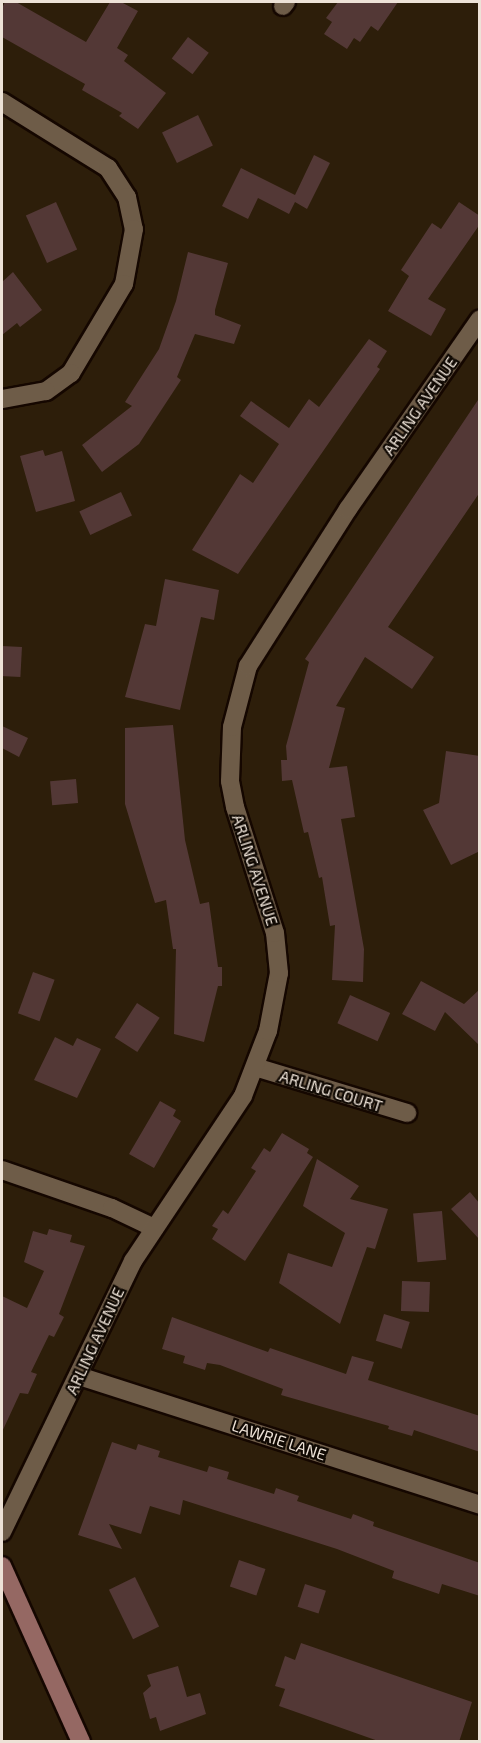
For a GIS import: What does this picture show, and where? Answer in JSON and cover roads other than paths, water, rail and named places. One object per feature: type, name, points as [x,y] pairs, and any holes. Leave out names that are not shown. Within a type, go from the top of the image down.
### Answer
[{"type":"street","points":[[2,102],[85,150],[108,168],[122,185],[132,215],[134,248],[114,307],[82,359],[57,385],[30,397],[2,399]]},
{"type":"street","name":"ARLING AVENUE","points":[[2,1532],[128,1271],[154,1228],[243,1096],[255,1068],[277,1000],[278,954],[267,902],[232,789],[230,754],[237,700],[261,641],[480,319]]},
{"type":"street","name":"ARLING COURT","points":[[255,1068],[407,1113]]},
{"type":"street","points":[[2,1170],[112,1208],[154,1228]]},
{"type":"street","name":"LAWRIE LANE","points":[[79,1376],[480,1505]]},
{"type":"street","points":[[2,1566],[81,1742]]}]
